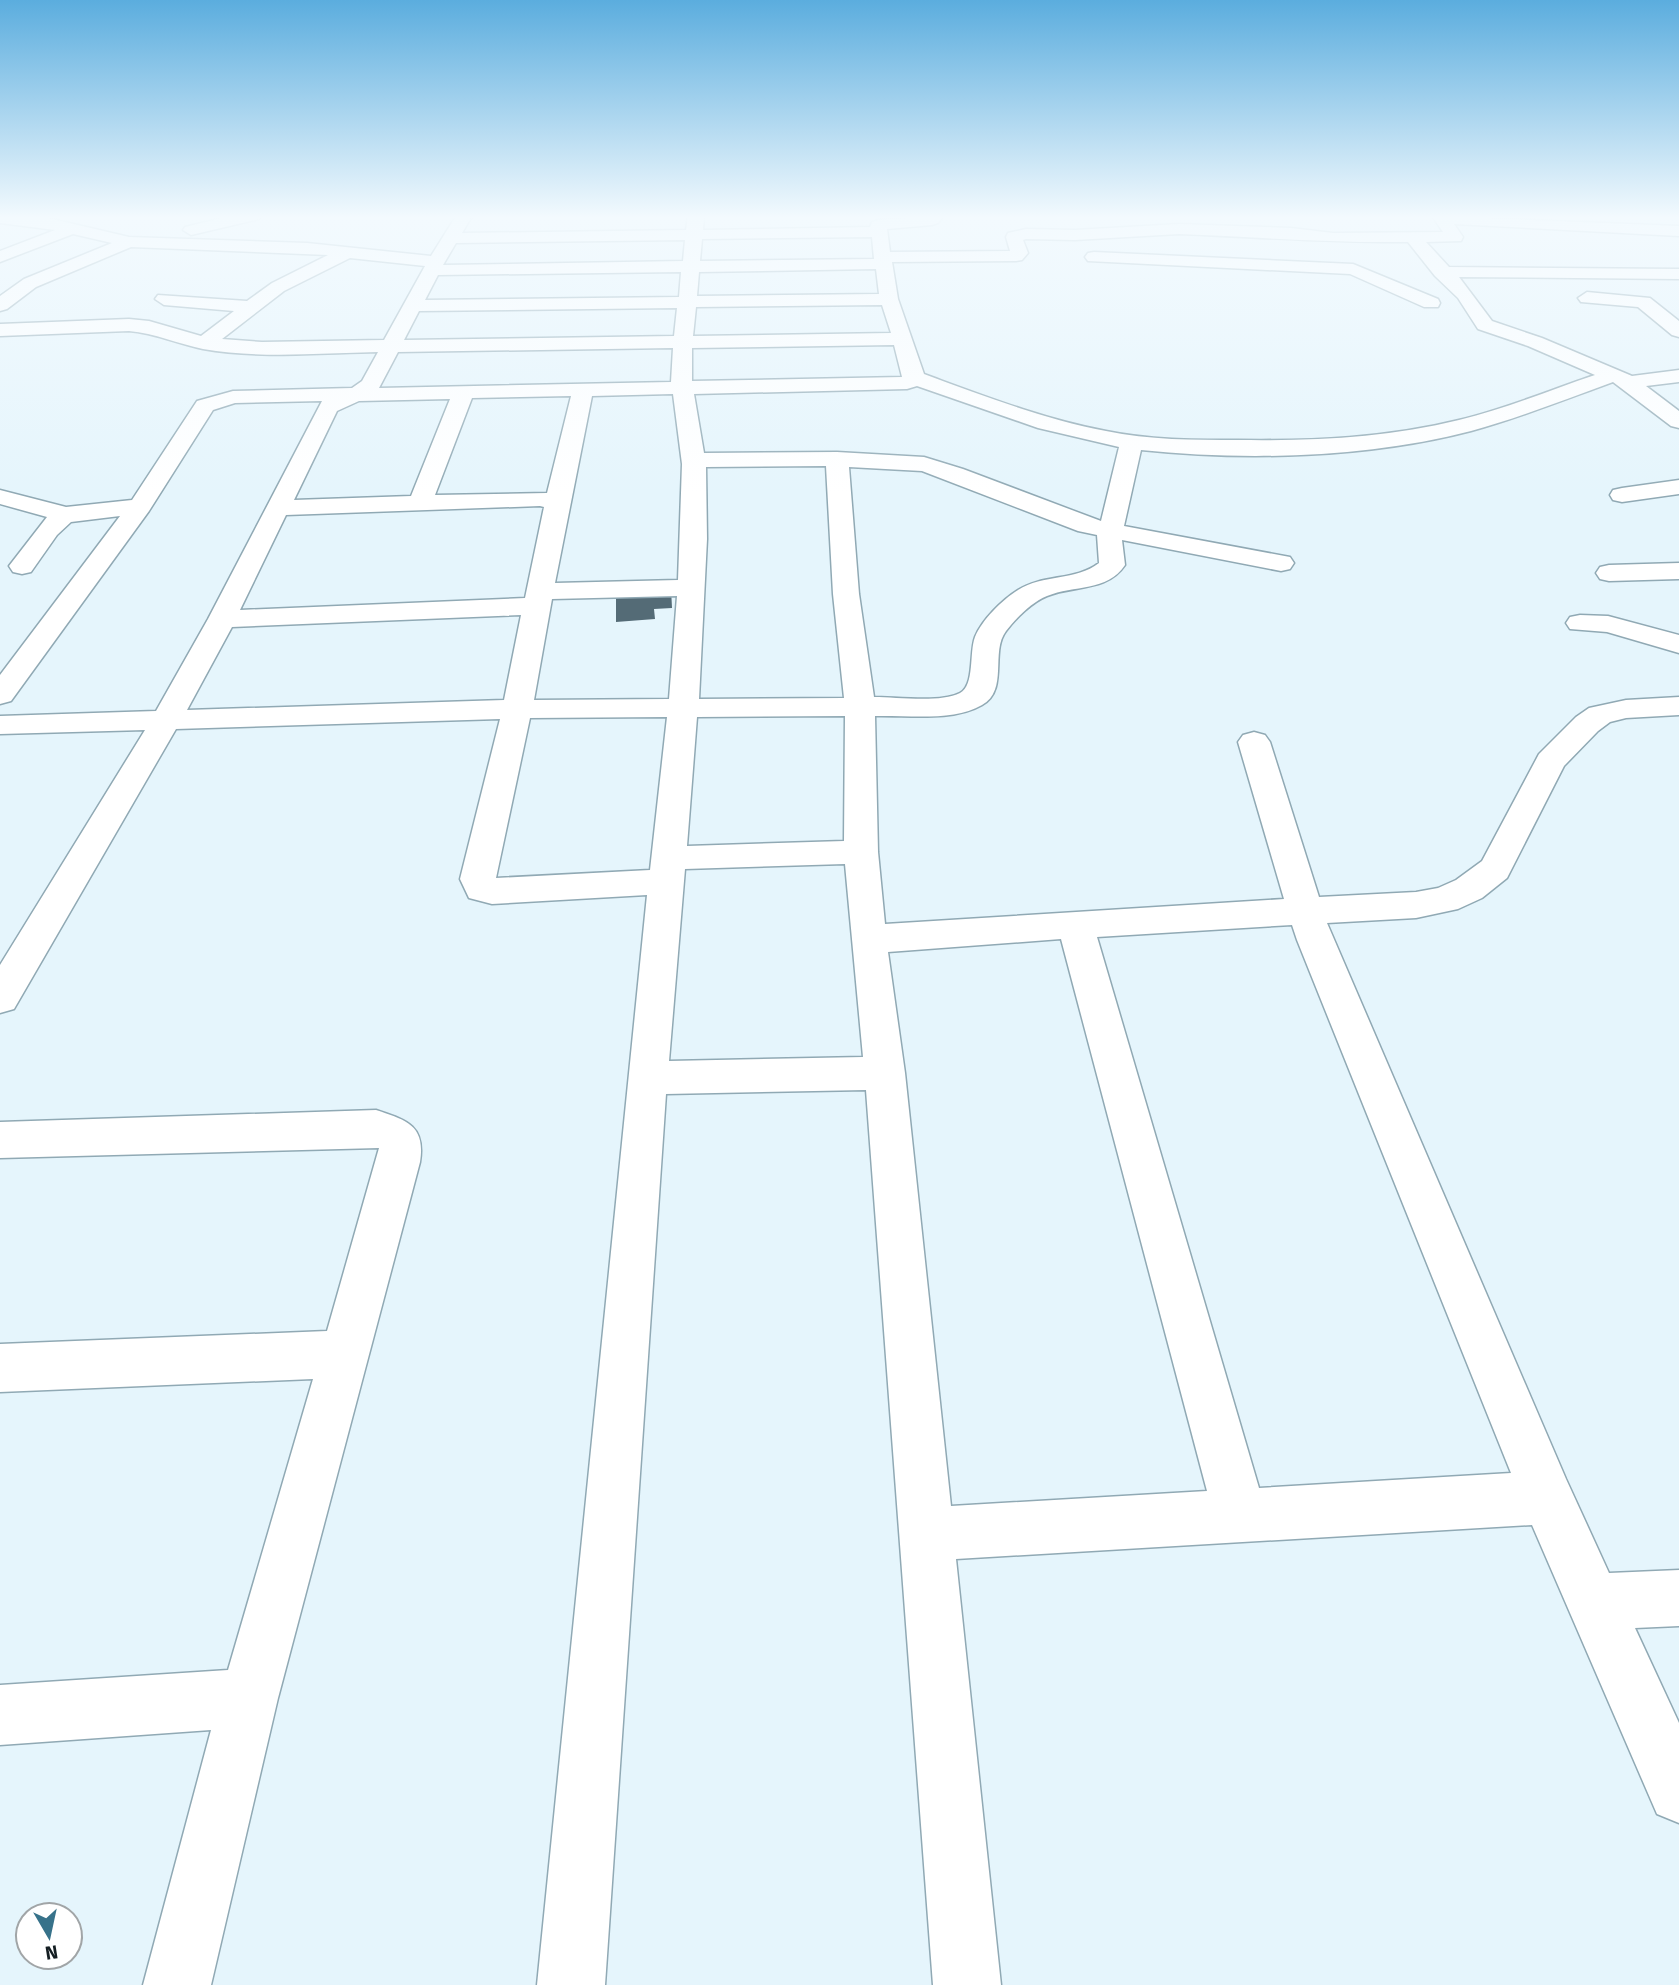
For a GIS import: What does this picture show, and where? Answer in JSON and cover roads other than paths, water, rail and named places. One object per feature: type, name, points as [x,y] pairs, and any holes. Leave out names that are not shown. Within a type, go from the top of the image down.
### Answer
[{"type":"street","points":[[204,343],[248,309]]},
{"type":"street","points":[[0,998],[166,719],[222,619],[328,407],[371,384],[411,309]]},
{"type":"street","points":[[572,1985],[648,1078],[683,708],[694,539],[694,460],[680,372],[686,309]]},
{"type":"street","points":[[892,309],[915,377],[1038,422],[1130,443],[1262,447],[1380,442],[1466,425],[1622,379],[1679,376]]},
{"type":"street","points":[[1474,309],[1485,325],[1535,342],[1622,379],[1679,421]]},
{"type":"street","points":[[1653,309],[1679,331]]},
{"type":"street","points":[[0,330],[129,325],[149,327],[204,343],[243,348],[901,339]]},
{"type":"street","points":[[213,402],[243,348]]},
{"type":"street","points":[[0,695],[140,506],[205,406],[213,402],[233,397],[907,383],[915,377]]},
{"type":"street","points":[[583,391],[557,502],[517,709],[478,879],[482,889],[861,852]]},
{"type":"street","points":[[420,503],[463,393]]},
{"type":"street","points":[[0,725],[517,709],[955,704],[978,694],[984,685],[988,639],[993,629],[1032,590],[1095,576],[1107,570],[1113,559],[1109,538],[1113,530],[1130,443]]},
{"type":"street","points":[[694,460],[837,459],[924,464],[1075,523],[1281,563]]},
{"type":"street","points":[[837,459],[846,594],[860,706],[861,852],[885,1073],[967,1985]]},
{"type":"street","points":[[1622,495],[1679,487]]},
{"type":"street","points":[[0,497],[34,504],[65,515],[140,506]]},
{"type":"street","points":[[277,508],[540,499],[557,502]]},
{"type":"street","points":[[22,566],[48,530],[65,515]]},
{"type":"street","points":[[1609,573],[1679,571]]},
{"type":"street","points":[[222,619],[691,588]]},
{"type":"street","points":[[1580,623],[1608,624],[1679,644]]},
{"type":"street","points":[[869,945],[886,937],[901,935],[1416,905],[1445,900],[1469,889],[1495,869],[1550,761],[1587,724],[1600,715],[1626,709],[1679,706]]},
{"type":"street","points":[[1254,742],[1315,940],[1547,1498],[1679,1792]]},
{"type":"street","points":[[1075,925],[1240,1516]]},
{"type":"street","points":[[648,1078],[885,1073]]},
{"type":"street","points":[[0,1140],[376,1128],[394,1135],[401,1146],[249,1698],[177,1985]]},
{"type":"street","points":[[0,1368],[343,1354]]},
{"type":"street","points":[[928,1534],[1547,1498]]},
{"type":"street","points":[[1593,1602],[1679,1598]]},
{"type":"street","points":[[0,1715],[249,1698]]}]
